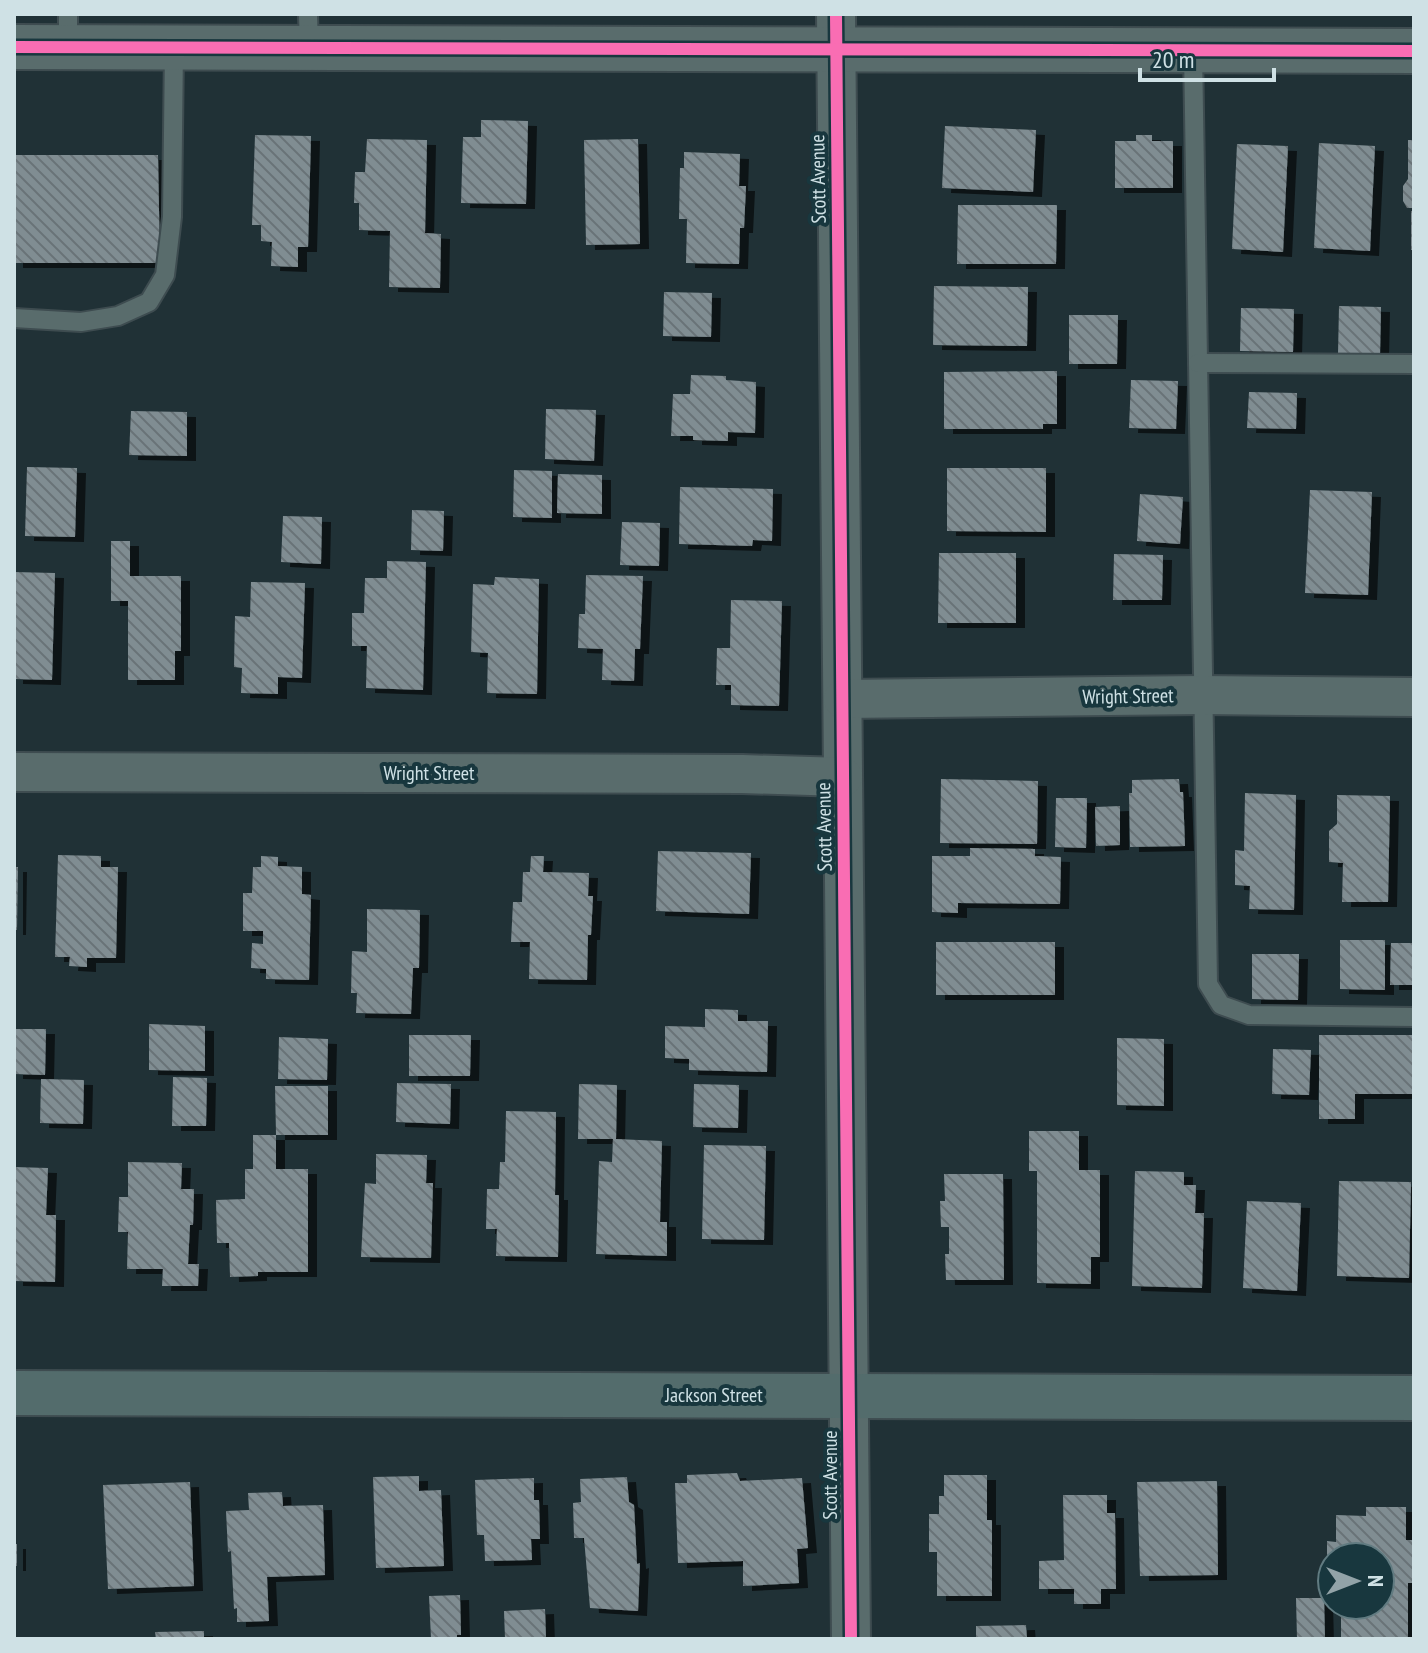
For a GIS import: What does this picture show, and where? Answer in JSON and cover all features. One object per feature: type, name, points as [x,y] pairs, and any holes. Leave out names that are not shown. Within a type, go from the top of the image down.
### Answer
[{"type":"main road","name":"Jackson Street","points":[[14,1393],[1414,1398]]},
{"type":"street","points":[[14,47],[68,31],[174,48],[308,31],[836,32],[1193,50],[1414,51]]},
{"type":"street","name":"Scott Avenue","points":[[836,32],[851,1639]]},
{"type":"street","name":"Wright Street","points":[[843,699],[1202,695],[1414,697]]},
{"type":"street","name":"Wright Street","points":[[14,772],[726,773],[843,777]]},
{"type":"lane","points":[[14,318],[81,322],[118,316],[149,302],[165,275],[172,217],[174,48]]},
{"type":"lane","points":[[1193,50],[1208,984],[1221,1005],[1249,1015],[1414,1017]]},
{"type":"lane","points":[[1198,363],[1414,364]]},
{"type":"building","points":[[481,120],[528,121],[526,204],[461,203],[463,137],[481,137]]},
{"type":"building","points":[[945,126],[1036,130],[1033,192],[942,188]]},
{"type":"building","points":[[255,135],[311,136],[308,247],[298,247],[298,267],[271,266],[272,242],[261,241],[261,225],[252,225]]},
{"type":"building","points":[[1136,135],[1152,135],[1152,141],[1173,141],[1173,188],[1115,188],[1115,141],[1136,141]]},
{"type":"building","points":[[367,139],[427,140],[425,233],[441,234],[440,288],[389,287],[390,231],[359,230],[359,203],[354,203],[355,172],[365,172]]},
{"type":"building","points":[[638,139],[640,244],[586,245],[584,140]]},
{"type":"building","points":[[1408,140],[1414,140],[1414,208],[1407,208],[1403,201],[1403,186],[1408,179]]},
{"type":"building","points":[[1319,143],[1375,146],[1370,251],[1314,248]]},
{"type":"building","points":[[1237,144],[1288,146],[1283,252],[1232,249]]},
{"type":"building","points":[[684,152],[740,154],[739,186],[746,186],[739,264],[686,263],[687,219],[679,219],[680,168],[684,168]]},
{"type":"building","points":[[14,155],[158,155],[160,263],[14,263]]},
{"type":"building","points":[[958,205],[1057,205],[1056,264],[957,264]]},
{"type":"building","points":[[1411,211],[1414,211],[1414,250],[1411,250]]},
{"type":"building","points":[[934,286],[1028,287],[1027,346],[933,345]]},
{"type":"building","points":[[664,292],[712,293],[711,337],[663,336]]},
{"type":"building","points":[[1339,306],[1381,307],[1380,354],[1338,354]]},
{"type":"building","points":[[1241,308],[1294,309],[1293,352],[1240,351]]},
{"type":"building","points":[[1069,315],[1118,315],[1117,364],[1069,364]]},
{"type":"building","points":[[1057,371],[1057,424],[1043,424],[1043,429],[944,429],[944,372]]},
{"type":"building","points":[[691,375],[726,376],[726,380],[756,382],[755,433],[728,432],[728,441],[671,436],[673,394],[690,394]]},
{"type":"building","points":[[1131,380],[1178,381],[1176,429],[1129,428]]},
{"type":"building","points":[[1249,392],[1297,393],[1296,429],[1247,428]]},
{"type":"building","points":[[546,409],[596,410],[594,461],[545,459]]},
{"type":"building","points":[[131,411],[187,412],[187,456],[129,455]]},
{"type":"building","points":[[27,467],[77,468],[75,537],[25,536]]},
{"type":"building","points":[[947,468],[1046,468],[1046,532],[947,531]]},
{"type":"building","points":[[514,470],[552,471],[552,518],[513,517]]},
{"type":"building","points":[[558,474],[602,475],[602,514],[557,513]]},
{"type":"building","points":[[680,487],[773,489],[772,541],[753,540],[752,546],[679,544]]},
{"type":"building","points":[[1310,490],[1372,492],[1368,595],[1305,593]]},
{"type":"building","points":[[1140,494],[1183,497],[1180,544],[1137,541]]},
{"type":"building","points":[[412,510],[444,511],[443,551],[411,550]]},
{"type":"building","points":[[283,516],[322,517],[321,564],[281,562]]},
{"type":"building","points":[[622,522],[660,523],[659,566],[620,565]]},
{"type":"building","points":[[111,541],[130,541],[130,576],[181,576],[181,651],[175,651],[175,680],[128,680],[128,601],[111,601]]},
{"type":"building","points":[[939,553],[1016,553],[1016,623],[938,623]]},
{"type":"building","points":[[1114,554],[1163,555],[1162,600],[1113,600]]},
{"type":"building","points":[[387,561],[426,562],[423,690],[366,688],[367,646],[352,646],[352,613],[364,613],[365,578],[387,578]]},
{"type":"building","points":[[14,572],[55,573],[52,680],[14,679]]},
{"type":"building","points":[[586,575],[643,576],[640,649],[635,649],[634,681],[602,680],[603,649],[578,648],[579,614],[585,614]]},
{"type":"building","points":[[495,577],[539,579],[537,694],[487,693],[488,653],[471,652],[473,584],[494,585]]},
{"type":"building","points":[[251,582],[305,583],[302,678],[278,677],[278,694],[241,693],[242,668],[234,667],[235,616],[250,617]]},
{"type":"building","points":[[731,600],[782,601],[779,706],[731,705],[731,685],[716,685],[717,648],[730,648]]},
{"type":"building","points":[[941,779],[1038,781],[1037,844],[940,843]]},
{"type":"building","points":[[1179,779],[1180,792],[1183,792],[1185,846],[1130,847],[1129,793],[1132,793],[1132,780]]},
{"type":"building","points":[[1245,793],[1296,795],[1294,910],[1249,909],[1250,886],[1235,885],[1235,850],[1244,851]]},
{"type":"building","points":[[1337,795],[1390,796],[1388,902],[1342,902],[1343,863],[1329,862],[1329,831],[1337,824]]},
{"type":"building","points":[[1056,798],[1087,798],[1086,848],[1055,847]]},
{"type":"building","points":[[1120,806],[1120,845],[1096,846],[1095,807]]},
{"type":"building","points":[[970,848],[1035,849],[1035,856],[1061,857],[1060,904],[958,903],[958,913],[932,912],[932,856],[970,856]]},
{"type":"building","points":[[658,851],[751,853],[749,914],[656,911]]},
{"type":"building","points":[[58,855],[101,856],[101,867],[118,867],[116,958],[87,958],[87,967],[69,966],[70,957],[55,957]]},
{"type":"building","points":[[261,856],[278,857],[278,866],[302,867],[302,894],[311,895],[309,980],[266,979],[266,969],[251,968],[252,943],[263,944],[263,931],[243,931],[243,893],[252,893],[253,867],[261,867]]},
{"type":"building","points":[[531,856],[544,856],[543,872],[589,873],[588,896],[593,896],[587,980],[529,979],[530,942],[511,942],[513,902],[522,902],[523,872],[530,872]]},
{"type":"building","points":[[14,867],[18,867],[17,930],[14,930]]},
{"type":"building","points":[[367,909],[420,910],[419,968],[413,968],[411,1014],[356,1013],[357,993],[351,993],[352,951],[367,952]]},
{"type":"building","points":[[1340,940],[1385,940],[1385,990],[1340,989]]},
{"type":"building","points":[[936,942],[1055,942],[1055,995],[936,995]]},
{"type":"building","points":[[1391,943],[1414,943],[1414,985],[1390,985]]},
{"type":"building","points":[[1252,954],[1299,954],[1298,1000],[1252,999]]},
{"type":"building","points":[[705,1009],[738,1010],[738,1021],[768,1021],[767,1072],[689,1070],[689,1059],[665,1058],[665,1026],[705,1027]]},
{"type":"building","points":[[149,1024],[205,1026],[205,1071],[149,1070]]},
{"type":"building","points":[[14,1029],[46,1029],[45,1075],[14,1074]]},
{"type":"building","points":[[409,1035],[471,1035],[470,1076],[409,1076]]},
{"type":"building","points":[[1319,1035],[1414,1035],[1414,1094],[1355,1094],[1355,1119],[1319,1119]]},
{"type":"building","points":[[279,1037],[328,1039],[327,1080],[278,1079]]},
{"type":"building","points":[[1117,1038],[1164,1039],[1164,1106],[1117,1105]]},
{"type":"building","points":[[1273,1049],[1311,1050],[1309,1095],[1272,1094]]},
{"type":"building","points":[[173,1077],[207,1078],[206,1126],[172,1126]]},
{"type":"building","points":[[41,1079],[84,1080],[83,1124],[40,1123]]},
{"type":"building","points":[[397,1083],[451,1084],[450,1124],[396,1122]]},
{"type":"building","points":[[579,1084],[617,1085],[616,1139],[662,1141],[660,1222],[667,1222],[667,1256],[596,1254],[599,1161],[612,1162],[613,1139],[578,1139]]},
{"type":"building","points":[[694,1084],[739,1085],[738,1128],[693,1127]]},
{"type":"building","points":[[275,1086],[328,1086],[328,1135],[276,1135]]},
{"type":"building","points":[[506,1111],[556,1112],[558,1257],[496,1256],[497,1229],[486,1229],[487,1189],[499,1189],[500,1162],[505,1162]]},
{"type":"building","points":[[1029,1131],[1079,1131],[1079,1170],[1100,1170],[1100,1257],[1091,1257],[1091,1284],[1037,1283],[1037,1171],[1029,1171]]},
{"type":"building","points":[[253,1135],[276,1135],[276,1169],[308,1169],[308,1272],[258,1272],[258,1276],[230,1277],[229,1243],[217,1243],[216,1200],[245,1199],[245,1169],[253,1169]]},
{"type":"building","points":[[704,1145],[766,1146],[764,1240],[702,1239]]},
{"type":"building","points":[[376,1154],[427,1155],[426,1183],[433,1183],[431,1258],[361,1257],[365,1183],[376,1184]]},
{"type":"building","points":[[128,1162],[182,1163],[181,1189],[194,1189],[188,1264],[199,1264],[198,1286],[162,1286],[163,1269],[127,1269],[128,1232],[118,1232],[119,1197],[128,1197]]},
{"type":"building","points":[[14,1167],[48,1168],[46,1215],[56,1215],[55,1282],[14,1281]]},
{"type":"building","points":[[1135,1171],[1184,1172],[1184,1185],[1196,1185],[1195,1213],[1204,1213],[1202,1288],[1132,1286]]},
{"type":"building","points":[[944,1174],[1003,1174],[1004,1280],[946,1280],[945,1254],[949,1254],[949,1227],[941,1227],[940,1201],[945,1201]]},
{"type":"building","points":[[1339,1181],[1411,1182],[1409,1278],[1337,1276]]},
{"type":"building","points":[[1247,1201],[1301,1203],[1297,1291],[1243,1288]]},
{"type":"building","points":[[737,1473],[740,1481],[802,1478],[808,1548],[797,1549],[799,1583],[743,1586],[743,1561],[678,1563],[675,1483],[687,1483],[687,1475]]},
{"type":"building","points":[[944,1475],[987,1475],[987,1520],[992,1520],[992,1596],[937,1596],[937,1552],[929,1552],[929,1514],[939,1514],[939,1496],[944,1496]]},
{"type":"building","points":[[419,1476],[419,1491],[441,1490],[444,1566],[376,1568],[373,1477]]},
{"type":"building","points":[[627,1477],[629,1502],[634,1505],[637,1564],[640,1563],[638,1611],[590,1608],[584,1538],[574,1538],[573,1503],[581,1502],[580,1479]]},
{"type":"building","points":[[534,1478],[534,1500],[539,1500],[540,1539],[531,1539],[532,1560],[485,1561],[484,1535],[477,1535],[475,1480]]},
{"type":"building","points":[[1217,1481],[1218,1575],[1140,1576],[1137,1482]]},
{"type":"building","points":[[190,1482],[194,1586],[108,1589],[103,1485]]},
{"type":"building","points":[[282,1492],[283,1506],[323,1505],[325,1575],[267,1577],[269,1621],[237,1622],[226,1511],[249,1510],[248,1493]]},
{"type":"building","points":[[1063,1495],[1107,1495],[1107,1513],[1115,1513],[1116,1589],[1101,1589],[1101,1604],[1074,1604],[1074,1589],[1039,1589],[1039,1561],[1064,1560]]},
{"type":"building","points":[[1366,1507],[1406,1507],[1406,1540],[1414,1540],[1414,1583],[1408,1583],[1408,1639],[1341,1639],[1341,1621],[1396,1621],[1396,1541],[1336,1541],[1336,1515],[1366,1516]]},
{"type":"building","points":[[14,1544],[17,1544],[17,1566],[14,1566]]},
{"type":"building","points":[[460,1595],[461,1635],[457,1635],[457,1639],[431,1639],[429,1596]]},
{"type":"building","points":[[1296,1598],[1316,1598],[1316,1621],[1325,1621],[1325,1639],[1297,1639]]},
{"type":"building","points":[[545,1609],[546,1639],[505,1639],[504,1611]]},
{"type":"building","points":[[1026,1625],[1027,1639],[976,1639],[976,1626]]},
{"type":"building","points":[[204,1631],[204,1639],[156,1639],[155,1632]]},
{"type":"cycle path","points":[[836,14],[851,1639]]},
{"type":"cycle path","points":[[14,47],[1414,51]]}]
